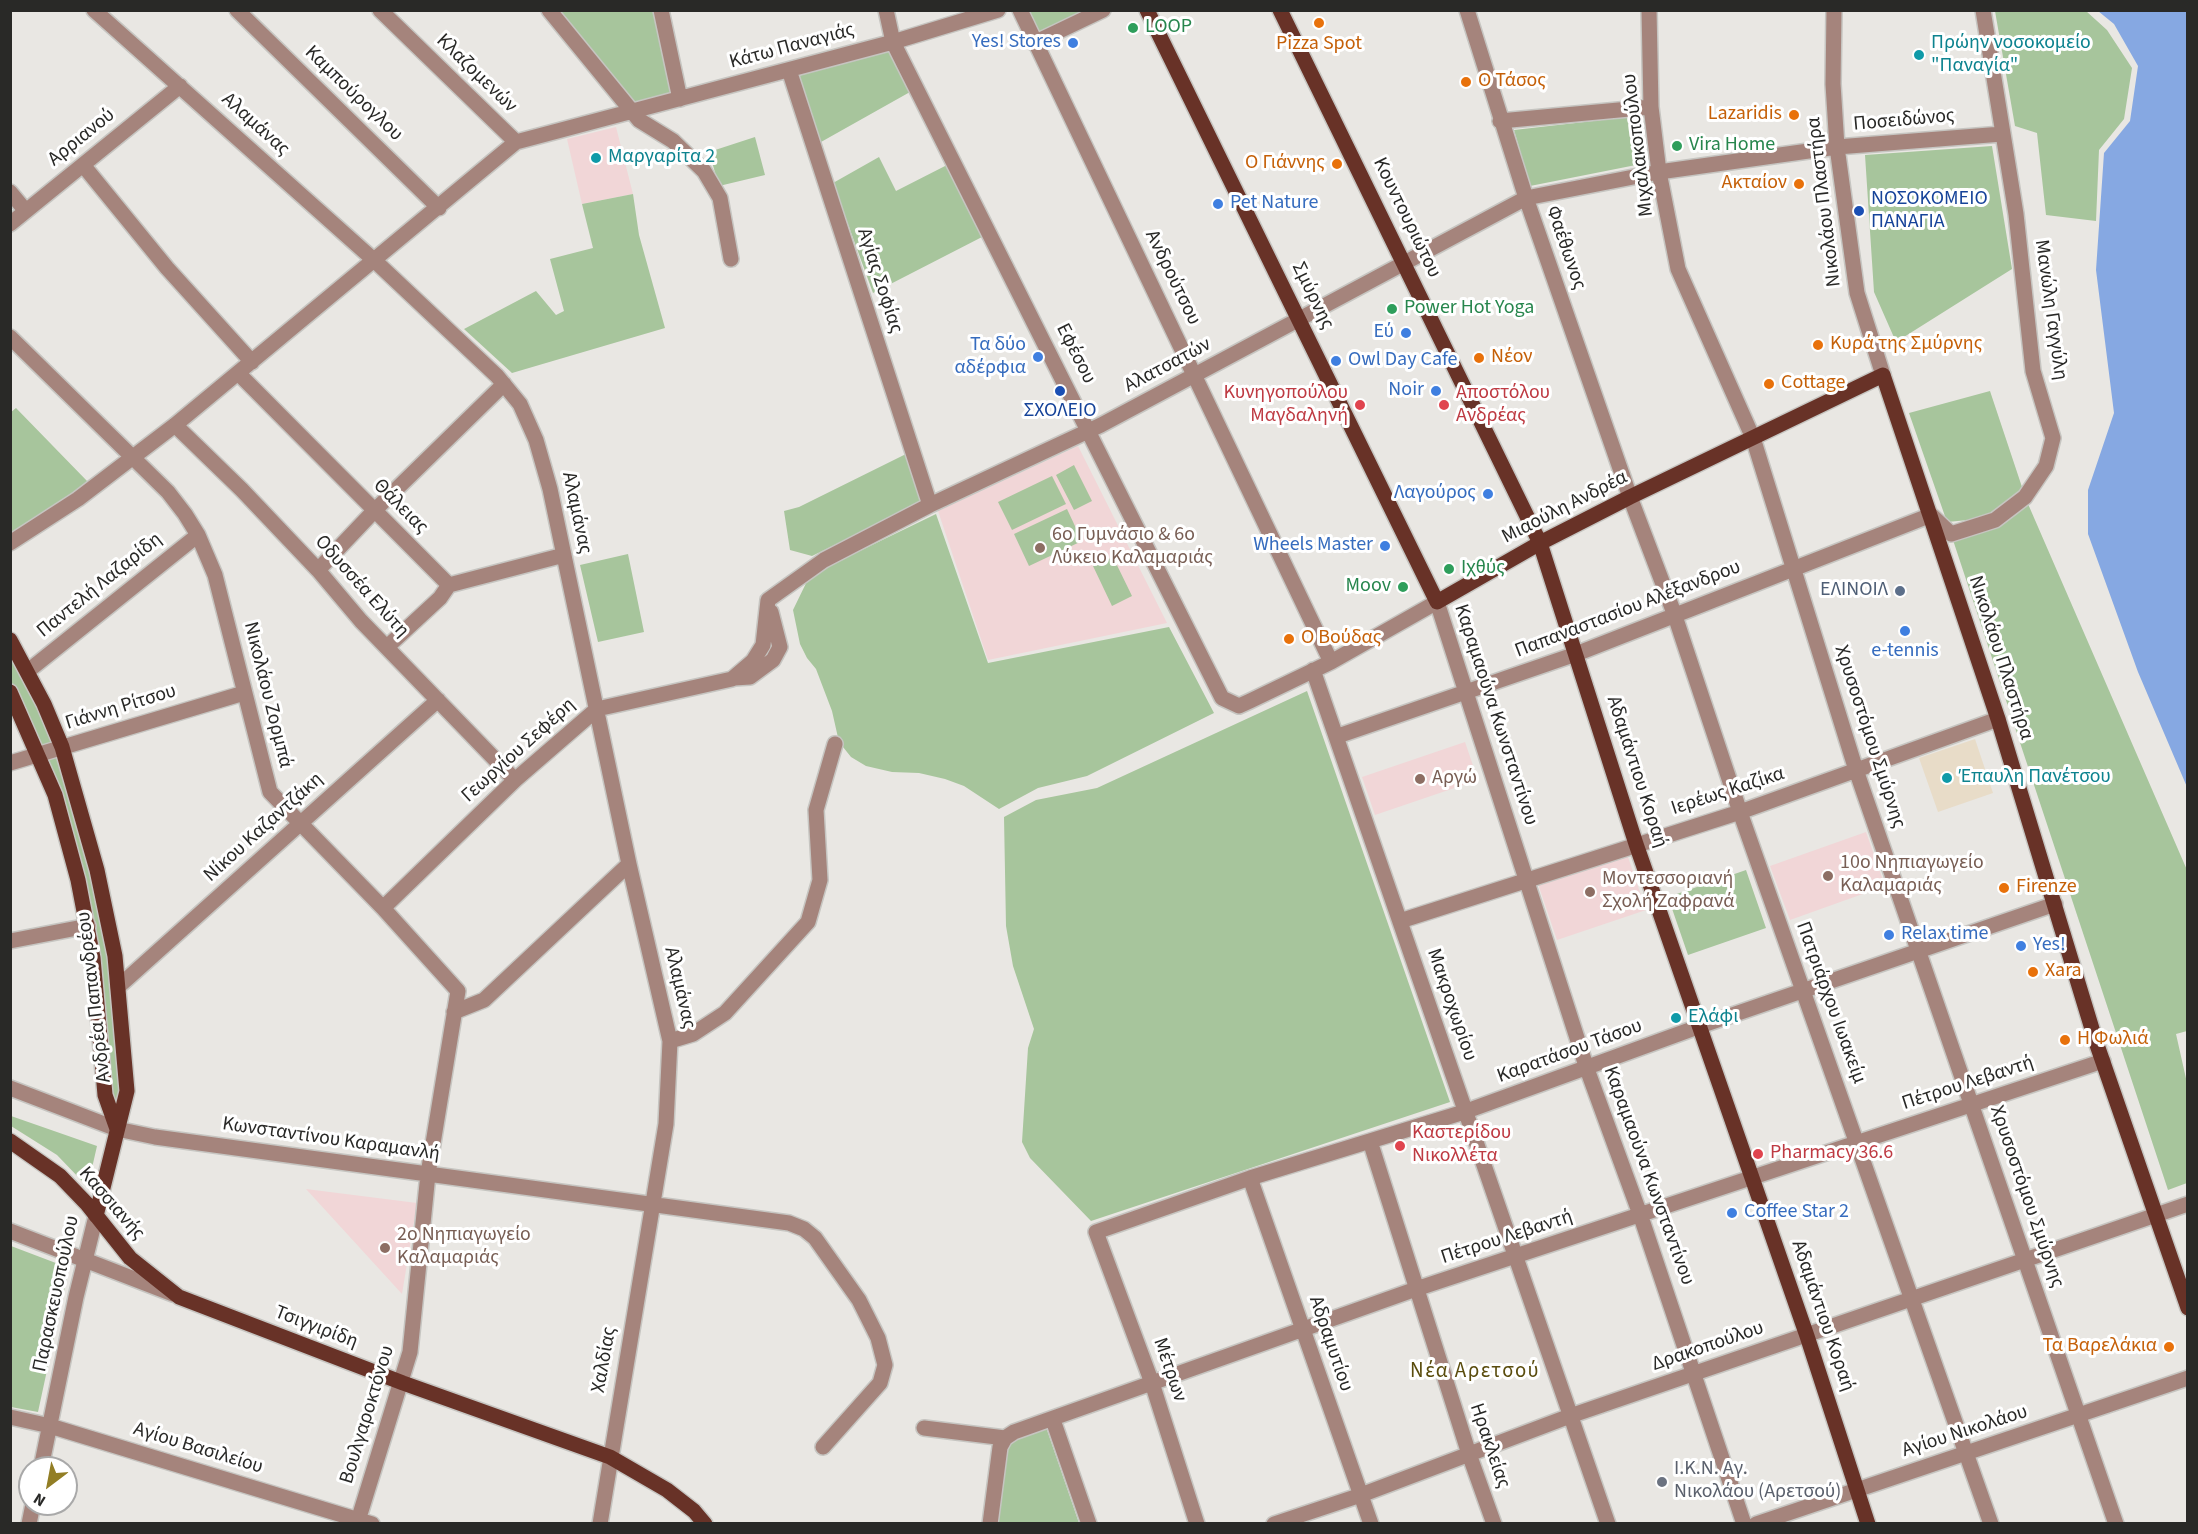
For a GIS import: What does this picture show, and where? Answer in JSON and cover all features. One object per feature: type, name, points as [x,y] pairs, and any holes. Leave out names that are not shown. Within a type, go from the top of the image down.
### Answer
[{"type":"main road","name":"Σμύρνης","points":[[1147,10],[1437,602]]},
{"type":"main road","name":"Κουντουριώτου","points":[[1280,10],[1540,543]]},
{"type":"main road","name":"Νικολάου Πλαστήρα","points":[[1883,375],[1998,719],[2103,1061],[2155,1215],[2184,1285],[2187,1308]]},
{"type":"main road","name":"Μιαούλη Ανδρέα","points":[[1437,602],[1540,543],[1630,497],[1883,375]]},
{"type":"main road","name":"Αδαμάντιου Κοραή","points":[[1540,543],[1636,844],[1807,1336],[1868,1524]]},
{"type":"main road","name":"Ανδρέα Παπανδρέου","points":[[10,640],[28,671],[62,747],[108,911],[118,987],[127,1091],[117,1129]]},
{"type":"main road","name":"Ανδρέα Παπανδρέου","points":[[10,692],[39,754],[66,832],[88,926],[100,1020],[105,1095],[117,1129]]},
{"type":"main road","name":"Παρασκευοπούλου","points":[[96,1216],[117,1129]]},
{"type":"main road","name":"Κασσιανής","points":[[10,1141],[54,1172],[96,1216],[138,1266],[179,1297]]},
{"type":"main road","name":"Τσιγγιρίδη","points":[[179,1297],[403,1383],[610,1457],[667,1490],[694,1511],[705,1524]]},
{"type":"street","name":"Αλαμάνας","points":[[93,10],[375,261],[504,384],[525,413],[536,440],[550,489],[629,864],[670,1041],[666,1124],[653,1204]]},
{"type":"street","name":"Καμπούρογλου","points":[[237,10],[439,208]]},
{"type":"street","name":"Κλαζομενών","points":[[380,10],[516,142]]},
{"type":"street","points":[[549,10],[639,120],[684,150],[713,183],[725,212],[730,259]]},
{"type":"street","points":[[661,10],[680,99]]},
{"type":"street","name":"Εφέσου","points":[[886,10],[893,42],[1222,698],[1239,706]]},
{"type":"street","name":"Κάτω Παναγιάς","points":[[516,142],[893,42],[998,10]]},
{"type":"street","name":"Ανδρούτσου","points":[[1020,10],[1331,662]]},
{"type":"street","points":[[1034,43],[1103,10]]},
{"type":"street","name":"Φαέθωνος","points":[[1467,10],[1500,122],[1630,497]]},
{"type":"street","name":"Μιχαλακοπούλου","points":[[1649,10],[1652,107],[1659,172],[1678,268],[1753,438]]},
{"type":"street","name":"Νικολάου Πλαστήρα","points":[[1834,10],[1833,84],[1837,147],[1857,293],[1883,375]]},
{"type":"street","name":"Μανώλη Γαγγύλη","points":[[1931,515],[1951,534],[1995,520],[2025,497],[2051,454],[2053,438],[2033,371],[2016,214],[1983,10]]},
{"type":"street","name":"Αγίας Σοφίας","points":[[789,70],[930,505]]},
{"type":"street","name":"Αρριανού","points":[[10,224],[180,86]]},
{"type":"street","points":[[1500,122],[1652,107]]},
{"type":"street","name":"Ποσειδώνος","points":[[1526,198],[1659,172],[1837,147],[2002,134]]},
{"type":"street","points":[[10,543],[78,499],[175,425],[516,142]]},
{"type":"street","points":[[83,165],[167,268],[252,362]]},
{"type":"street","points":[[10,192],[25,210]]},
{"type":"street","name":"Αλατσατών","points":[[768,600],[824,560],[930,505],[1090,431],[1526,198]]},
{"type":"street","name":"Νικολάου Ζορμπά","points":[[10,337],[178,504],[198,535],[218,586],[268,787],[458,991],[428,1174]]},
{"type":"street","name":"Θάλειας","points":[[238,373],[449,585]]},
{"type":"street","points":[[318,570],[374,511],[504,384]]},
{"type":"street","name":"Οδυσσέα Ελύτη","points":[[175,425],[318,570],[387,647],[515,780]]},
{"type":"street","name":"Χρυσοστόμου Σμύρνης","points":[[1753,438],[1856,770],[2116,1524]]},
{"type":"street","name":"Πατριάρχου Ιωακείμ","points":[[1630,497],[1674,613],[1740,812],[1967,1453],[1990,1524]]},
{"type":"street","name":"Παπαναστασίου Αλέξανδρου","points":[[1338,736],[1576,654],[1674,613],[1794,571],[1931,515]]},
{"type":"street","name":"Παντελή Λαζαρίδη","points":[[28,671],[198,535]]},
{"type":"street","points":[[387,647],[440,598],[449,585],[564,555]]},
{"type":"street","name":"Γεωργίου Σεφέρη","points":[[383,908],[515,780],[597,709],[750,677],[763,669],[773,660],[780,647],[768,600]]},
{"type":"street","name":"Μιαούλη Ανδρέα","points":[[1239,706],[1331,662],[1437,602]]},
{"type":"street","name":"Καραμαούνα Κωνσταντίνου","points":[[1437,602],[1587,1069],[1641,1216],[1744,1524]]},
{"type":"street","name":"Μακροχωρίου","points":[[1313,670],[1338,736],[1464,1112],[1608,1524]]},
{"type":"street","name":"Γιάννη Ρίτσου","points":[[10,763],[244,693]]},
{"type":"street","name":"Νίκου Καζαντζάκη","points":[[118,987],[438,700]]},
{"type":"street","name":"Ιερέως Καζίκα","points":[[1400,921],[1740,812],[1998,719]]},
{"type":"street","points":[[670,1041],[693,1034],[725,1013],[808,922],[820,880],[816,810],[835,744]]},
{"type":"street","points":[[454,1012],[484,1000],[629,864]]},
{"type":"street","name":"Καρατάσου Τάσου","points":[[1096,1232],[1250,1178],[1464,1112],[1698,1027],[2055,904]]},
{"type":"street","points":[[10,941],[88,926]]},
{"type":"street","name":"Πέτρου Λεβαντή","points":[[1005,1438],[1014,1432],[1416,1289],[2103,1061]]},
{"type":"street","name":"Κωνσταντίνου Καραμανλή","points":[[10,1088],[117,1129],[155,1137],[789,1223],[804,1229],[814,1238],[859,1300],[878,1338],[885,1365],[884,1375],[823,1447]]},
{"type":"street","name":"Ηρακλείας","points":[[1370,1142],[1469,1454],[1494,1524]]},
{"type":"street","name":"Βουλγαροκτόνου","points":[[362,1522],[403,1383],[412,1338],[428,1174]]},
{"type":"street","name":"Αδραμυτίου","points":[[1250,1178],[1371,1524]]},
{"type":"street","name":"Δρακοπούλου","points":[[1274,1524],[1361,1495],[1570,1416],[2187,1203]]},
{"type":"street","name":"Χαλδίας","points":[[600,1524],[653,1204]]},
{"type":"street","name":"Παρασκευοπούλου","points":[[44,1456],[96,1216]]},
{"type":"street","name":"Τσιγγιρίδη","points":[[10,1231],[179,1297]]},
{"type":"street","name":"Μέτρων","points":[[1096,1232],[1152,1383],[1197,1524]]},
{"type":"street","name":"Αγίου Νικολάου","points":[[1756,1524],[2079,1417],[2187,1378]]},
{"type":"street","name":"Αγίου Βασιλείου","points":[[10,1418],[50,1426],[362,1522]]},
{"type":"street","points":[[1053,1420],[1089,1524]]},
{"type":"street","points":[[924,1428],[1005,1438],[1000,1447],[990,1524]]},
{"type":"shaded area","points":[[616,127],[633,194],[582,204],[567,139]]},
{"type":"shaded area","name":"6ο Γυμνάσιο & 6ο Λύκειο Καλαμαριάς","points":[[1078,446],[1167,623],[988,660],[938,511]]},
{"type":"shaded area","points":[[1975,739],[1993,793],[1938,812],[1919,758]]},
{"type":"shaded area","name":"Αργώ","points":[[1465,742],[1478,780],[1375,815],[1362,777]]},
{"type":"shaded area","name":"10ο Νηπιαγωγείο Καλαμαριάς","points":[[1866,832],[1885,886],[1790,920],[1770,866]]},
{"type":"shaded area","name":"Μοντεσσοριανή Σχολή Ζαφρανά","points":[[1627,854],[1646,910],[1557,940],[1538,884]]},
{"type":"shaded area","name":"2ο Νηπιαγωγείο Καλαμαριάς","points":[[306,1189],[417,1203],[402,1294]]},
{"type":"green space","points":[[558,11],[657,11],[675,96],[633,106]]},
{"type":"green space","points":[[1026,11],[1091,11],[1038,34]]},
{"type":"green space","points":[[1995,11],[2086,11],[2107,30],[2132,68],[2124,119],[2099,150],[2096,221],[2046,215],[2037,133],[2015,126]]},
{"type":"green space","points":[[890,50],[910,92],[821,142],[798,76]]},
{"type":"green space","points":[[1637,116],[1646,163],[1530,186],[1514,130]]},
{"type":"green space","points":[[755,137],[765,175],[719,186],[709,152]]},
{"type":"green space","points":[[1992,146],[2012,269],[1896,342],[1874,292],[1865,155]]},
{"type":"green space","points":[[879,157],[896,191],[947,165],[982,237],[873,293],[833,183]]},
{"type":"green space","points":[[633,194],[639,235],[665,328],[512,373],[464,329],[536,291],[556,315],[564,311],[550,259],[593,248],[582,204]]},
{"type":"green space","points":[[1990,391],[2025,496],[2011,508],[1979,519],[1947,522],[1909,413]]},
{"type":"green space","points":[[16,408],[88,482],[44,517],[11,537],[10,413]]},
{"type":"green space","points":[[908,453],[923,502],[812,556],[790,550],[784,511],[799,507]]},
{"type":"green space","points":[[1074,465],[1092,501],[1074,510],[1056,475]]},
{"type":"green space","points":[[1052,476],[1066,504],[1012,530],[998,502]]},
{"type":"green space","points":[[2025,497],[2187,870],[2187,1031],[2176,1034],[2187,1083],[2187,1183],[2168,1190],[1951,534]]},
{"type":"green space","points":[[1067,509],[1082,541],[1029,566],[1014,534]]},
{"type":"green space","points":[[936,514],[988,663],[1169,627],[1214,713],[1087,776],[1038,788],[999,809],[964,786],[945,779],[866,766],[851,757],[839,742],[832,711],[816,669],[800,644],[793,610],[810,575]]},
{"type":"green space","points":[[628,554],[644,632],[598,642],[580,565]]},
{"type":"green space","points":[[1113,557],[1132,596],[1112,606],[1093,566]]},
{"type":"green space","points":[[10,643],[44,707],[97,873],[124,1048],[117,1128],[68,834],[11,690]]},
{"type":"green space","points":[[1307,691],[1450,1102],[1091,1221],[1030,1158],[1022,1142],[1028,1048],[1034,1029],[1013,966],[1006,926],[1004,817],[1036,800],[1097,788]]},
{"type":"green space","points":[[1746,870],[1766,928],[1688,955],[1668,897]]},
{"type":"green space","points":[[11,1116],[97,1146],[89,1181],[82,1181],[57,1155],[11,1126]]},
{"type":"green space","points":[[11,1246],[69,1268],[38,1412],[11,1407]]},
{"type":"green space","points":[[1046,1427],[1079,1523],[995,1524],[1004,1449],[1009,1441]]},
{"type":"water","points":[[2098,11],[2187,11],[2187,787],[2138,672],[2088,534],[2088,490],[2114,413],[2096,270],[2104,153],[2130,121],[2138,66],[2114,24]]},
{"type":"place","name":"Pizza Spot","points":[[1319,23]]},
{"type":"place","name":"LOOP","points":[[1133,28]]},
{"type":"place","name":"Yes! Stores","points":[[1073,43]]},
{"type":"place","name":"Πρώην νοσοκομείο \"Παναγία\"","points":[[1919,55]]},
{"type":"place","name":"Ο Τάσος","points":[[1466,82]]},
{"type":"place","name":"Lazaridis","points":[[1794,115]]},
{"type":"place","name":"Vira Home","points":[[1677,146]]},
{"type":"place","name":"Μαργαρίτα 2","points":[[596,158]]},
{"type":"place","name":"Ο Γιάννης","points":[[1337,164]]},
{"type":"place","name":"Ακταίον","points":[[1799,184]]},
{"type":"place","name":"Pet Nature","points":[[1218,204]]},
{"type":"place","name":"ΝΟΣΟΚΟΜΕΙΟ ΠΑΝΑΓΙΑ","points":[[1859,211]]},
{"type":"place","name":"Power Hot Yoga","points":[[1392,309]]},
{"type":"place","name":"Εύ","points":[[1406,333]]},
{"type":"place","name":"Κυρά της Σμύρνης","points":[[1818,345]]},
{"type":"place","name":"Τα δύο αδέρφια","points":[[1038,357]]},
{"type":"place","name":"Νέον","points":[[1479,358]]},
{"type":"place","name":"Owl Day Cafe","points":[[1336,361]]},
{"type":"place","name":"Cottage","points":[[1769,384]]},
{"type":"place","name":"ΣΧΟΛΕΙΟ","points":[[1060,391]]},
{"type":"place","name":"Noir","points":[[1436,391]]},
{"type":"place","name":"Κυνηγοπούλου Μαγδαληνή","points":[[1360,405]]},
{"type":"place","name":"Αποστόλου Ανδρέας","points":[[1444,405]]},
{"type":"place","name":"Λαγούρος","points":[[1488,494]]},
{"type":"place","name":"Wheels Master","points":[[1385,546]]},
{"type":"place","name":"6ο Γυμνάσιο & 6ο Λύκειο Καλαμαριάς","points":[[1040,548]]},
{"type":"place","name":"Ιχθύς","points":[[1449,569]]},
{"type":"place","name":"Moov","points":[[1403,587]]},
{"type":"place","name":"ΕΛΙΝΟΙΛ","points":[[1900,591]]},
{"type":"place","name":"e-tennis","points":[[1905,631]]},
{"type":"place","name":"Ο Βούδας","points":[[1289,639]]},
{"type":"place","name":"Έπαυλη Πανέτσου","points":[[1947,778]]},
{"type":"place","name":"Αργώ","points":[[1420,779]]},
{"type":"place","name":"10ο Νηπιαγωγείο Καλαμαριάς","points":[[1828,876]]},
{"type":"place","name":"Firenze","points":[[2004,888]]},
{"type":"place","name":"Μοντεσσοριανή Σχολή Ζαφρανά","points":[[1590,892]]},
{"type":"place","name":"Relax time","points":[[1889,935]]},
{"type":"place","name":"Yes!","points":[[2021,946]]},
{"type":"place","name":"Xara","points":[[2033,972]]},
{"type":"place","name":"Ελάφι","points":[[1676,1018]]},
{"type":"place","name":"Η Φωλιά","points":[[2065,1040]]},
{"type":"place","name":"Καστερίδου Νικολλέτα","points":[[1400,1146]]},
{"type":"place","name":"Pharmacy 36.6","points":[[1758,1154]]},
{"type":"place","name":"Coffee Star 2","points":[[1732,1213]]},
{"type":"place","name":"2ο Νηπιαγωγείο Καλαμαριάς","points":[[385,1248]]},
{"type":"place","name":"Τα Βαρελάκια","points":[[2169,1347]]},
{"type":"place","name":"Ι.Κ.Ν. Αγ. Νικολάου (Αρετσού)","points":[[1662,1482]]},
{"type":"district","name":"Νέα Αρετσού","points":[[1475,1372]]}]
